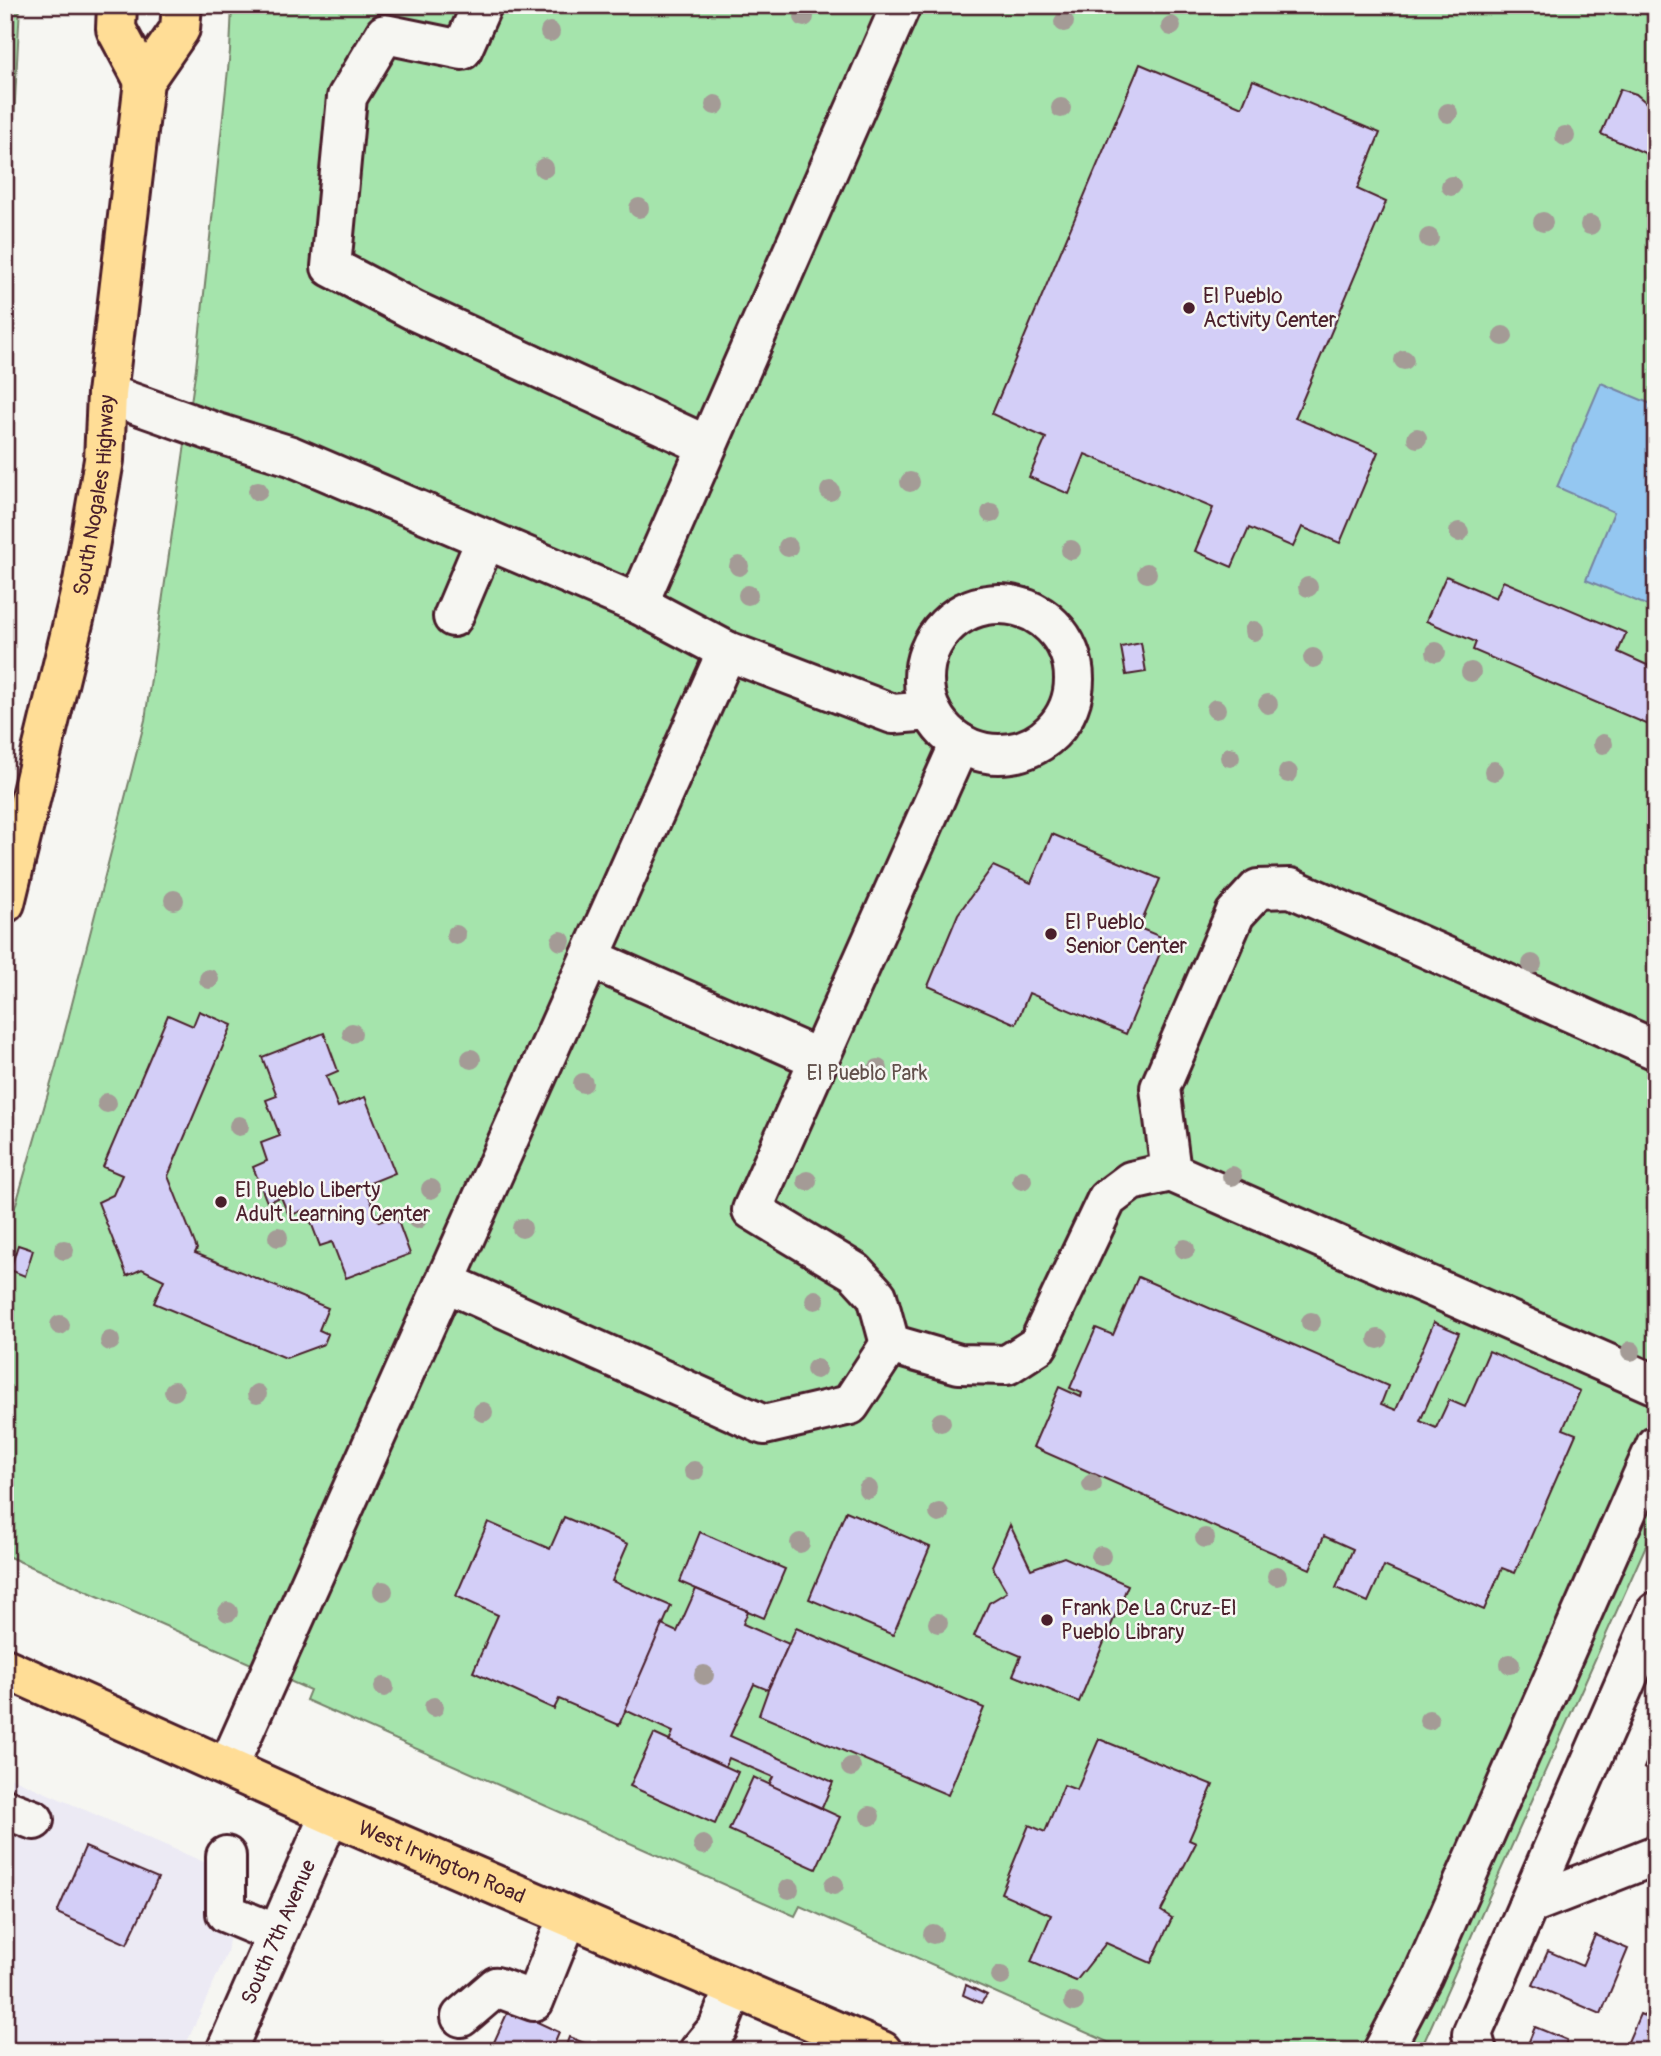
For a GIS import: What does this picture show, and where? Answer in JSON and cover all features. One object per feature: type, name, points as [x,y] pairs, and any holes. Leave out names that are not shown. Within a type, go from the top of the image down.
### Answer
[{"type":"main road","points":[[117,5],[116,29],[144,81]]},
{"type":"main road","name":"South Nogales Highway","points":[[5,903],[83,582],[104,460],[107,394],[144,81],[180,29],[182,5]]},
{"type":"main road","name":"West Irvington Road","points":[[5,1668],[330,1814],[882,2051]]},
{"type":"street","points":[[482,5],[463,50],[385,34],[347,97],[331,267],[415,311],[706,444]]},
{"type":"street","points":[[638,604],[901,5]]},
{"type":"street","points":[[107,394],[291,456],[638,604],[727,651],[893,713],[931,711]]},
{"type":"street","points":[[453,617],[486,539]]},
{"type":"street","points":[[998,603],[1024,607],[1046,619],[1063,638],[1073,661],[1075,686],[1068,710],[1054,731],[1034,746],[1009,754],[984,752],[960,743],[943,729],[931,711],[924,687],[925,662],[935,638],[951,619],[973,607],[998,603]]},
{"type":"street","points":[[228,1768],[727,651]]},
{"type":"street","points":[[445,1282],[764,1425],[850,1405],[890,1345],[877,1296],[855,1272],[752,1210],[960,743]]},
{"type":"street","points":[[1171,1172],[1160,1088],[1235,914],[1258,889],[1291,888],[1656,1050]]},
{"type":"street","points":[[590,958],[819,1059]]},
{"type":"street","points":[[890,1345],[959,1364],[1007,1365],[1038,1345],[1107,1199],[1131,1181],[1171,1172],[1656,1385]]},
{"type":"street","points":[[1383,2051],[1423,1975],[1656,1445]]},
{"type":"street","points":[[1477,2051],[1472,2034],[1656,1612]]},
{"type":"street","name":"South 7th Avenue","points":[[226,2051],[330,1814]]},
{"type":"street","points":[[1528,1905],[1656,1855]]},
{"type":"street","points":[[226,1856],[226,1913],[277,1934]]},
{"type":"street","points":[[461,2017],[496,1987],[534,2001],[568,1917]]},
{"type":"street","points":[[699,2051],[718,2028],[734,1988]]},
{"type":"shaded area","points":[[5,1775],[238,1877],[227,1953],[183,2051],[5,2051]]},
{"type":"green space","points":[[5,5],[20,5],[5,290]]},
{"type":"green space","name":"El Pueblo Park","points":[[232,5],[1656,5],[1656,1523],[1420,2051],[1128,2051],[800,1906],[795,1916],[306,1700],[310,1690],[5,1555],[5,1242],[56,1066],[145,720],[196,368],[230,51]]},
{"type":"water","points":[[1601,383],[1656,406],[1656,601],[1653,608],[1586,580],[1614,512],[1557,487]]},
{"type":"building","name":"El Pueblo Activity Center","points":[[1140,64],[1242,107],[1253,80],[1380,133],[1357,189],[1386,202],[1295,418],[1378,452],[1340,543],[1302,527],[1293,547],[1249,528],[1232,567],[1195,551],[1213,508],[1085,454],[1069,494],[1029,477],[1046,438],[992,414]]},
{"type":"building","points":[[1620,89],[1636,94],[1656,111],[1656,158],[1601,134]]},
{"type":"building","points":[[1446,576],[1496,598],[1503,581],[1626,633],[1618,652],[1656,669],[1656,728],[1473,650],[1476,642],[1426,621]]},
{"type":"building","points":[[1141,643],[1146,672],[1126,675],[1121,647]]},
{"type":"building","name":"El Pueblo Senior Center","points":[[1052,834],[1160,879],[1139,928],[1166,939],[1126,1034],[1029,993],[1016,1024],[928,986],[958,914],[993,866],[1031,883]]},
{"type":"building","points":[[199,1011],[232,1025],[168,1176],[197,1249],[195,1253],[328,1308],[319,1330],[328,1334],[324,1344],[286,1358],[154,1303],[164,1280],[142,1269],[127,1276],[98,1202],[113,1195],[122,1175],[103,1167],[168,1015],[193,1026]]},
{"type":"building","points":[[324,1033],[338,1071],[326,1076],[338,1107],[365,1097],[395,1173],[365,1185],[379,1222],[396,1216],[410,1254],[346,1278],[332,1242],[320,1246],[306,1209],[289,1216],[281,1197],[267,1202],[253,1167],[267,1161],[261,1143],[280,1136],[266,1100],[277,1096],[262,1057]]},
{"type":"building","points":[[18,1245],[33,1250],[25,1276],[10,1270]]},
{"type":"building","points":[[1138,1277],[1388,1386],[1381,1404],[1396,1410],[1434,1322],[1459,1333],[1420,1421],[1436,1428],[1449,1400],[1465,1407],[1489,1351],[1580,1391],[1563,1429],[1576,1434],[1515,1573],[1502,1568],[1484,1610],[1384,1566],[1368,1602],[1336,1588],[1353,1549],[1324,1536],[1310,1569],[1033,1447],[1059,1387],[1081,1397],[1082,1393],[1070,1388],[1096,1328],[1113,1335]]},
{"type":"building","points":[[846,1511],[930,1547],[893,1635],[809,1599]]},
{"type":"building","points":[[564,1517],[628,1544],[612,1581],[671,1606],[619,1725],[559,1699],[554,1709],[473,1672],[498,1615],[456,1596],[488,1522],[550,1549]]},
{"type":"building","name":"Frank De La Cruz-El Pueblo Library","points":[[1010,1525],[1031,1569],[1064,1557],[1128,1585],[1079,1702],[1013,1675],[1021,1656],[974,1636],[989,1603],[1007,1592],[992,1566]]},
{"type":"building","points":[[700,1532],[785,1569],[764,1618],[680,1582]]},
{"type":"building","points":[[696,1589],[748,1611],[743,1624],[789,1644],[768,1690],[754,1684],[730,1736],[833,1782],[822,1808],[769,1785],[773,1777],[729,1758],[725,1767],[669,1742],[673,1732],[625,1710],[662,1625],[677,1632]]},
{"type":"building","points":[[796,1628],[984,1708],[948,1795],[759,1715]]},
{"type":"building","points":[[654,1734],[738,1772],[715,1824],[630,1786]]},
{"type":"building","points":[[1099,1739],[1213,1785],[1189,1840],[1196,1843],[1161,1911],[1172,1918],[1151,1963],[1106,1943],[1076,1981],[1031,1962],[1051,1915],[1001,1893],[1029,1825],[1045,1832],[1064,1785],[1077,1790]]},
{"type":"building","points":[[1656,1740],[1656,1773],[1644,1768]]},
{"type":"building","points":[[753,1777],[840,1817],[816,1869],[729,1830]]},
{"type":"building","points":[[85,1847],[158,1878],[127,1944],[57,1913]]},
{"type":"building","points":[[1595,1935],[1628,1949],[1601,2014],[1533,1985],[1548,1951],[1582,1966]]},
{"type":"building","points":[[966,1985],[987,1995],[981,2003],[963,1995]]},
{"type":"building","points":[[509,2009],[559,2032],[551,2051],[490,2051]]},
{"type":"building","points":[[1640,2014],[1656,2021],[1656,2051],[1624,2051]]},
{"type":"building","points":[[1535,2027],[1567,2040],[1563,2051],[1525,2051]]},
{"type":"building","points":[[569,2037],[600,2049],[564,2051]]},
{"type":"place","name":"El Pueblo Activity Center","points":[[1189,308]]},
{"type":"place","name":"El Pueblo Senior Center","points":[[1051,934]]},
{"type":"place","name":"El Pueblo Liberty Adult Learning Center","points":[[221,1202]]},
{"type":"place","name":"Frank De La Cruz-El Pueblo Library","points":[[1047,1620]]}]
